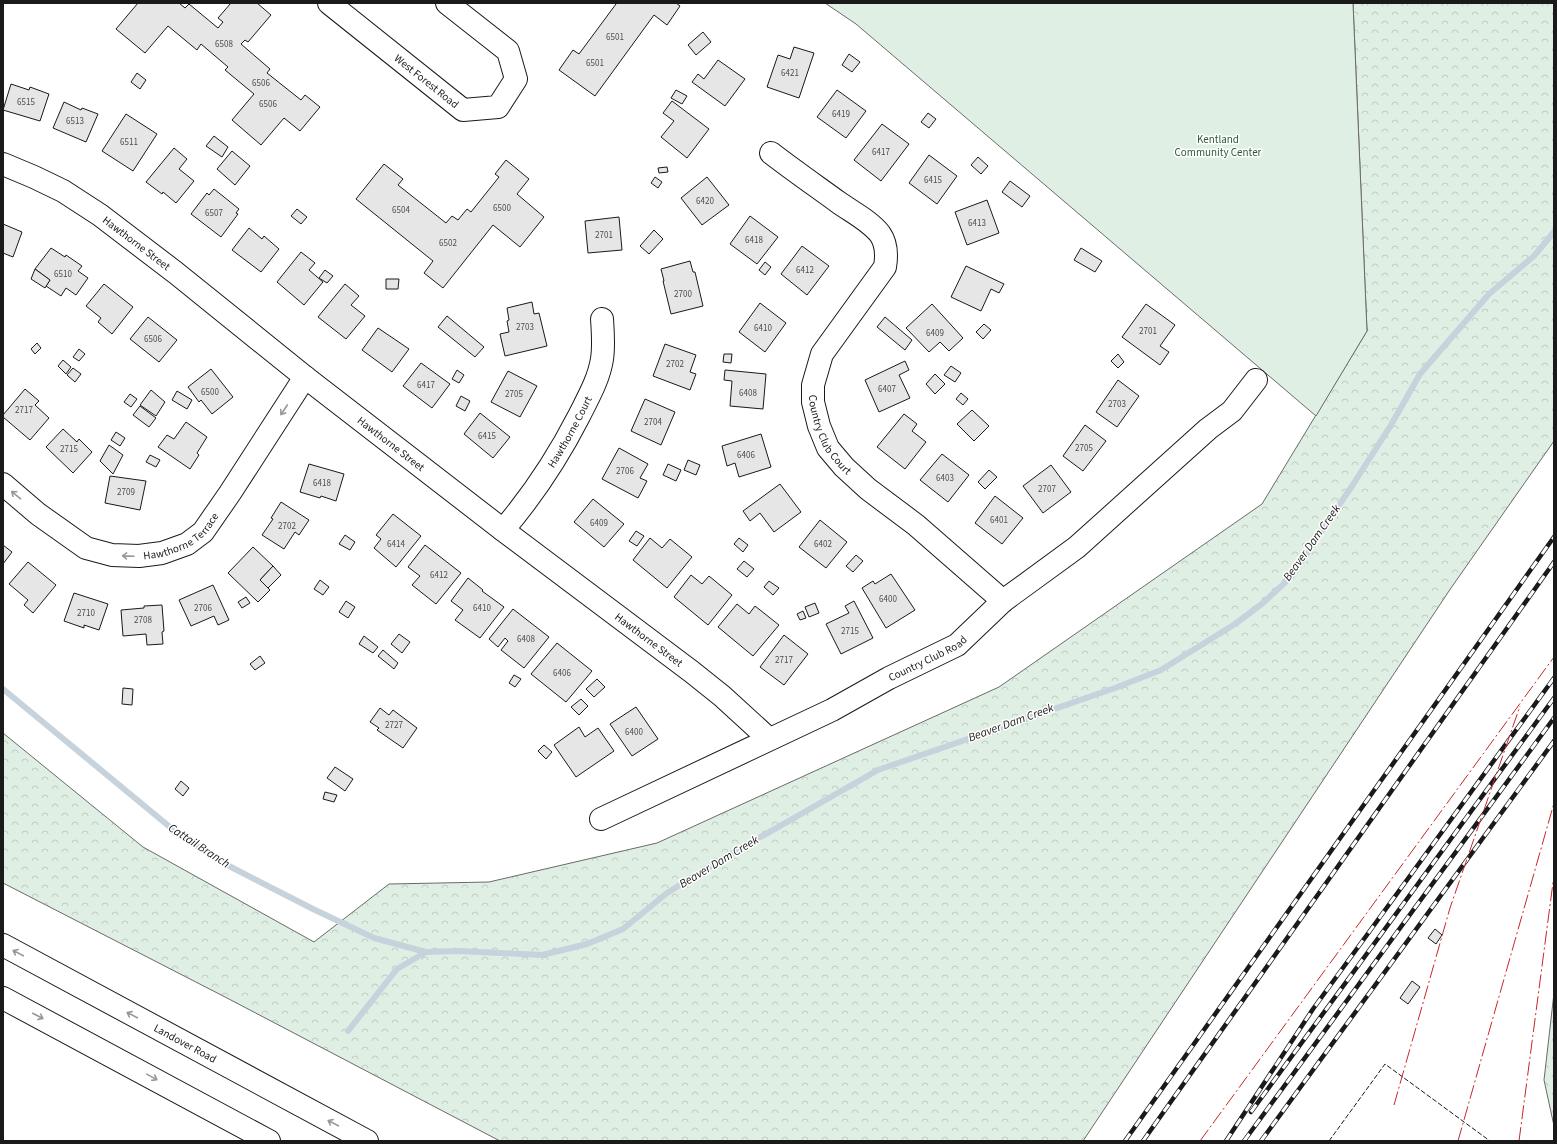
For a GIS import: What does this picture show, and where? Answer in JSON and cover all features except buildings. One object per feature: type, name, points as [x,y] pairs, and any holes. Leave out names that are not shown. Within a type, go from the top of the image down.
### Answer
[{"type":"street","name":"West Forest Road","points":[[329,3],[463,110],[498,107],[516,79],[508,51],[447,3]]},
{"type":"street","name":"Country Club Court","points":[[771,153],[809,182],[867,222],[880,234],[886,249],[887,257],[885,267],[822,354],[813,385],[813,402],[819,426],[828,448],[844,467],[868,489],[916,525],[1003,601]]},
{"type":"street","name":"Hawthorne Street","points":[[3,164],[34,176],[100,215],[176,273],[305,377],[503,530],[692,672],[722,696],[769,739]]},
{"type":"street","name":"Hawthorne Court","points":[[503,530],[537,488],[570,434],[593,390],[602,360],[602,320]]},
{"type":"street","name":"Hawthorne Terrace","points":[[3,484],[38,514],[86,548],[112,555],[125,556],[139,556],[169,551],[187,544],[203,532],[305,377]]},
{"type":"street","name":"Country Club Road","points":[[601,819],[832,710],[889,678],[957,645],[1003,601],[1077,547],[1208,429],[1232,411],[1256,380]]},
{"type":"street","name":"Landover Road","points":[[3,945],[367,1141]]},
{"type":"street","points":[[3,998],[269,1141]]},
{"type":"green space","name":"Kentland Community Center","points":[[825,3],[1353,3],[1367,331],[1316,416],[856,24]]},
{"type":"green space","points":[[1353,3],[1554,3],[1554,441],[1451,588],[1083,1141],[500,1141],[3,883],[3,733],[143,847],[314,942],[389,884],[489,882],[657,843],[999,687],[1262,504],[1367,331]]},
{"type":"green space","points":[[1554,993],[1554,1126],[1544,1080]]},
{"type":"waterway","name":"Beaver Dam Creek","points":[[348,1031],[397,969],[426,952],[459,951],[542,955],[587,944],[623,929],[667,893],[722,859],[878,770],[1115,688],[1161,670],[1235,624],[1263,603],[1291,577],[1391,425],[1420,374],[1489,294],[1534,256],[1554,232]]},
{"type":"waterway","name":"Cattail Branch","points":[[3,689],[182,837],[231,867],[374,938],[426,952]]},
{"type":"railway","points":[[1125,1141],[1554,537]]},
{"type":"railway","points":[[1143,1141],[1554,562]]},
{"type":"railway","points":[[1226,1141],[1313,1009],[1554,678]]},
{"type":"railway","points":[[1251,1112],[1554,698]]},
{"type":"railway","points":[[1244,1141],[1554,718]]},
{"type":"railway","points":[[1261,1141],[1554,741]]},
{"type":"fence","points":[[1329,1141],[1385,1064],[1490,1141]]},
{"type":"power","points":[[1200,1141],[1554,657]]},
{"type":"power","points":[[1394,1105],[1450,908],[1520,706]]},
{"type":"power","points":[[1458,1141],[1554,803]]},
{"type":"power","points":[[1519,1141],[1554,875]]}]
